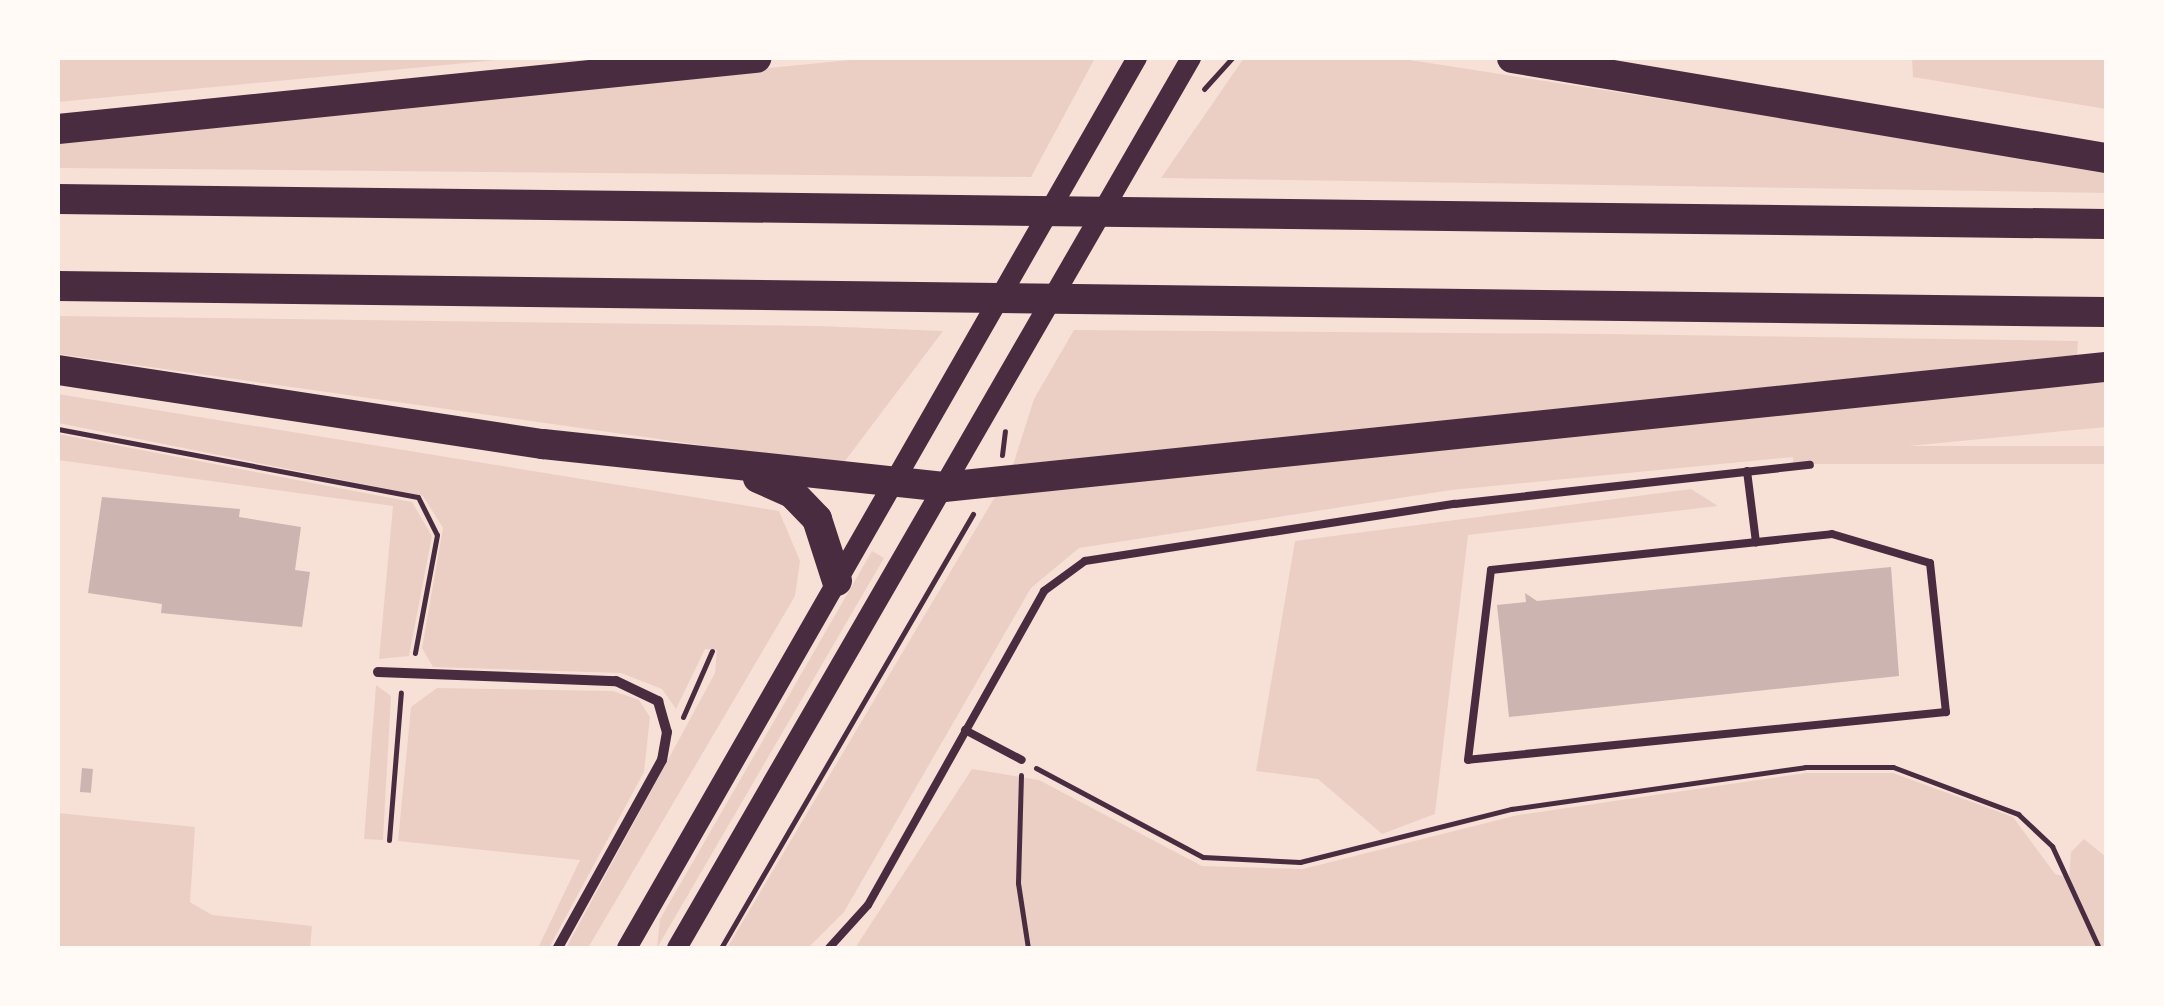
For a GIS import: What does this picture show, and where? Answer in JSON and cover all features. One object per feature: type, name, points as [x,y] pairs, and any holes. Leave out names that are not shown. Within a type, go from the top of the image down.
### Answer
[{"type":"highway","points":[[58,129],[756,58]]},
{"type":"highway","points":[[1512,58],[2106,158]]},
{"type":"highway","points":[[58,199],[2106,224]]},
{"type":"highway","points":[[58,286],[2106,312]]},
{"type":"highway","points":[[58,370],[736,469],[944,487],[2106,368]]},
{"type":"highway","points":[[736,469],[792,493],[817,519],[836,581]]},
{"type":"main road","points":[[677,948],[1191,58]]},
{"type":"main road","points":[[627,948],[1133,64]]},
{"type":"street","points":[[378,672],[616,682],[646,691],[666,718],[662,760],[558,948]]},
{"type":"lane","points":[[829,948],[868,905],[1044,591],[1085,561],[1810,465]]},
{"type":"lane","points":[[1747,472],[1756,542]]},
{"type":"lane","points":[[1832,534],[1930,563],[1946,712],[1468,760],[1490,570],[1756,542],[1832,534]]},
{"type":"lane","points":[[966,730],[1022,760]]},
{"type":"path","points":[[1204,88],[1232,58]]},
{"type":"path","points":[[1001,462],[1010,420]]},
{"type":"path","points":[[58,428],[418,497],[438,535],[408,673],[389,840]]},
{"type":"path","points":[[722,948],[984,498]]},
{"type":"path","points":[[662,760],[712,652]]},
{"type":"path","points":[[1028,948],[1018,883],[1022,760],[1203,857],[1300,862],[1511,809],[1805,767],[1893,767],[2018,814],[2052,846],[2099,948]]},
{"type":"shaded area","points":[[58,58],[517,58],[58,102]]},
{"type":"shaded area","points":[[869,58],[1095,58],[1031,177],[58,168],[58,140]]},
{"type":"shaded area","points":[[1244,58],[1397,58],[2106,168],[2106,193],[1161,178]]},
{"type":"shaded area","points":[[1912,58],[2106,58],[2106,109],[1913,77]]},
{"type":"shaded area","points":[[58,316],[943,331],[842,465],[58,354]]},
{"type":"shaded area","points":[[1074,330],[2078,341],[2077,355],[1013,465],[1034,399]]},
{"type":"shaded area","points":[[2106,381],[2106,427],[1451,490],[1079,548],[1031,588],[844,912],[808,948],[727,948],[996,495]]},
{"type":"shaded area","points":[[58,394],[779,511],[800,561],[795,596],[588,948],[566,948],[715,673],[717,650],[705,649],[676,709],[662,689],[621,673],[433,667],[422,648],[443,528],[423,496],[58,423]]},
{"type":"shaded area","points":[[58,434],[412,502],[432,536],[409,656],[379,659],[393,506],[58,460]]},
{"type":"shaded area","points":[[1793,446],[2106,446],[2106,464],[1793,464]]},
{"type":"shaded area","points":[[1691,489],[1718,506],[1468,535],[1435,814],[1382,834],[1318,779],[1256,771],[1295,541]]},
{"type":"shaded area","points":[[872,551],[884,558],[657,948],[660,919]]},
{"type":"shaded area","points":[[376,685],[391,696],[383,840],[364,839]]},
{"type":"shaded area","points":[[437,688],[613,691],[639,700],[650,717],[644,772],[549,948],[538,948],[580,860],[398,841],[411,707]]},
{"type":"shaded area","points":[[972,769],[1039,780],[1202,866],[1303,869],[1518,815],[1806,773],[1893,773],[2013,817],[2055,874],[2069,878],[2071,852],[2084,839],[2106,857],[2106,948],[855,948]]},
{"type":"shaded area","points":[[58,813],[195,827],[190,902],[212,915],[312,926],[310,948],[58,948]]},
{"type":"building","points":[[102,497],[240,509],[239,517],[301,527],[295,570],[310,572],[302,627],[161,613],[162,604],[88,593]]},
{"type":"building","points":[[1891,567],[1899,676],[1509,717],[1497,605],[1526,602],[1525,593],[1537,601]]},
{"type":"building","points":[[82,768],[93,769],[91,793],[80,792]]}]
